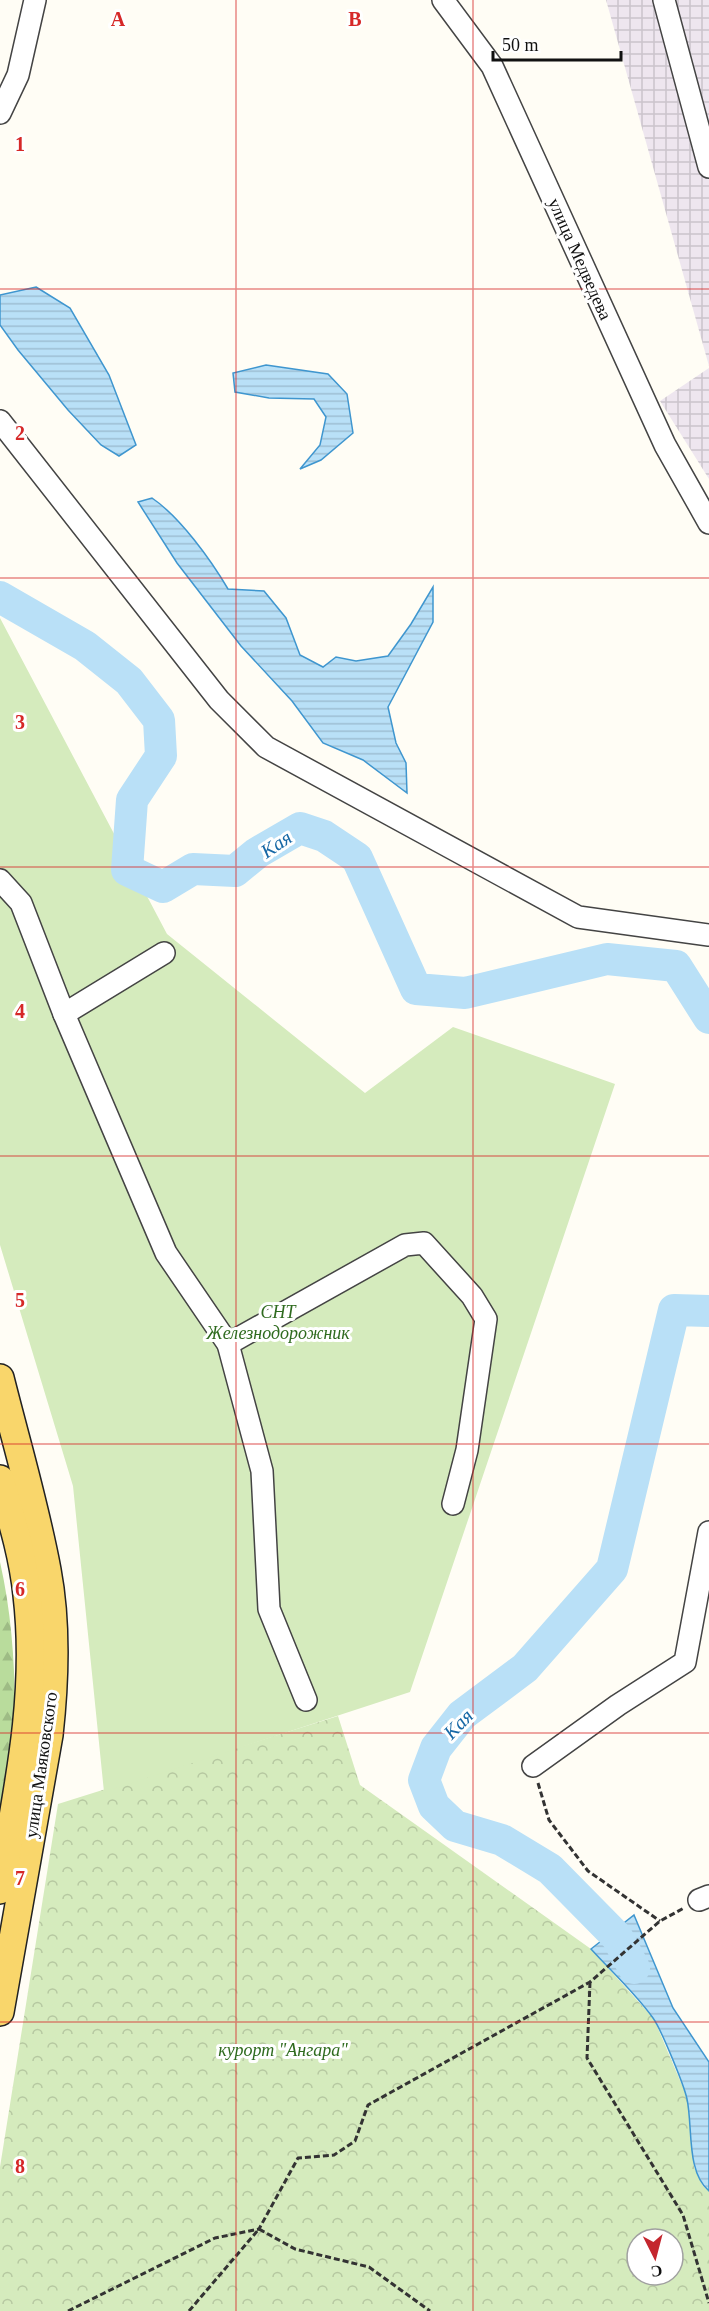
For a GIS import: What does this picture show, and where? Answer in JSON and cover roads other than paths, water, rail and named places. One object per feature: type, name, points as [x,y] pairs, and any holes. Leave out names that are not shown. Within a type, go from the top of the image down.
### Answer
[{"type":"main road","name":"улица Маяковского","points":[[0,1378],[47,1571],[52,1614],[53,1699],[49,1735],[0,2012]]},
{"type":"main road","name":"улица Маяковского","points":[[0,1479],[19,1546],[27,1595],[31,1642],[29,1712],[0,1890]]},
{"type":"street","points":[[0,112],[18,75],[35,0]]},
{"type":"street","name":"улица Медведева","points":[[443,0],[492,66],[661,435],[709,523]]},
{"type":"street","points":[[664,0],[709,167]]},
{"type":"street","points":[[0,422],[219,700],[266,747],[578,917],[709,935]]},
{"type":"street","points":[[0,880],[21,903],[64,1014],[166,1253],[228,1344],[262,1471],[269,1609],[306,1700]]},
{"type":"street","points":[[64,1014],[164,953]]},
{"type":"street","points":[[228,1344],[405,1245],[424,1243],[472,1296],[486,1318],[467,1450],[453,1504]]},
{"type":"street","points":[[533,1766],[618,1705],[685,1662],[709,1532]]},
{"type":"water","points":[[36,287],[70,308],[109,375],[136,445],[119,456],[101,445],[68,410],[0,325],[0,295]]},
{"type":"water","points":[[266,365],[328,374],[347,394],[353,433],[321,460],[300,469],[320,445],[326,417],[314,399],[269,398],[235,392],[233,373]]},
{"type":"water","points":[[152,498],[173,516],[194,540],[228,589],[264,591],[286,618],[300,655],[323,667],[336,657],[356,661],[388,656],[433,587],[433,622],[388,707],[396,743],[406,763],[407,793],[363,760],[323,743],[292,701],[241,646],[177,563],[138,502]]},
{"type":"water","points":[[634,1915],[673,2008],[709,2062],[709,2191],[697,2173],[687,2099],[661,2033],[639,2000],[591,1949]]},
{"type":"waterway","name":"Кая","points":[[0,597],[85,646],[129,681],[159,720],[161,756],[132,800],[127,870],[163,887],[193,869],[235,871],[257,853],[300,828],[324,836],[357,858],[416,989],[465,993],[607,959],[676,966],[709,1018]]},
{"type":"waterway","name":"Кая","points":[[634,1968],[617,1937],[550,1869],[502,1840],[455,1826],[434,1806],[424,1780],[436,1748],[462,1715],[525,1668],[612,1569],[674,1310],[709,1311]]},
{"type":"park label","name":"СНТ Железнодорожник","points":[[278,1322]]},
{"type":"park label","name":"курорт \"Ангара\"","points":[[283,2050]]}]
